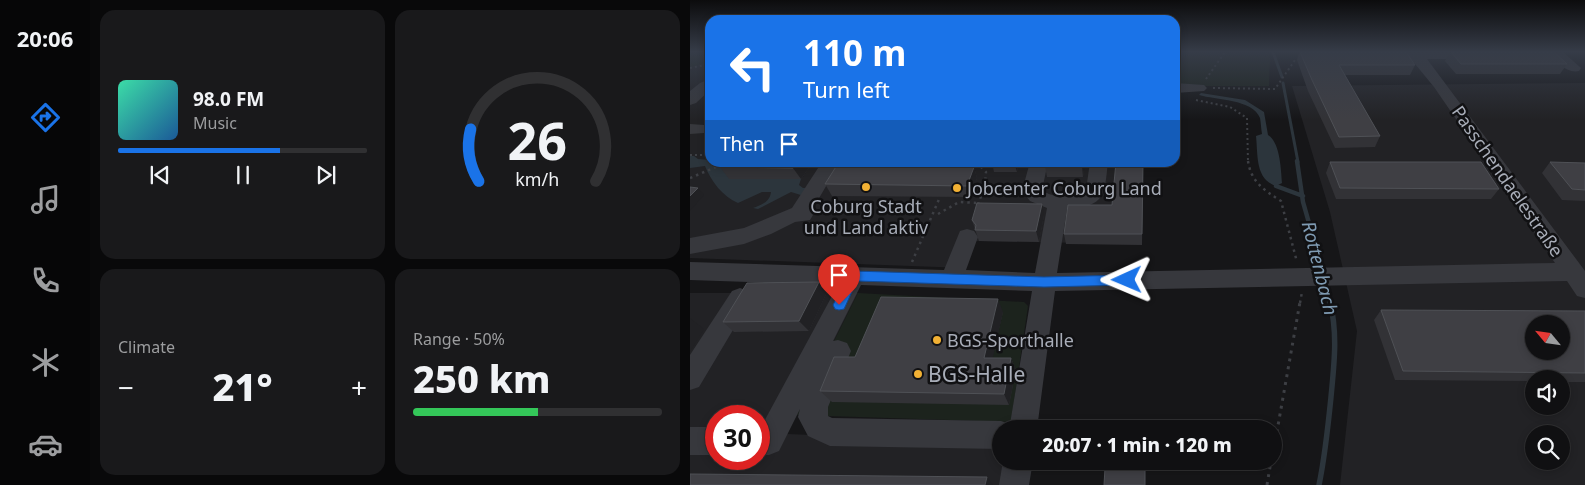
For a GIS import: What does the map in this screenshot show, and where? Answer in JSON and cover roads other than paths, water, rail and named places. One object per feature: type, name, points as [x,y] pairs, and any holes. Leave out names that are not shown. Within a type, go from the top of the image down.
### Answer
[{"type":"street","name":"Passchendaelestraße","points":[[1431,75],[1580,283]]},
{"type":"street","points":[[690,86],[705,86],[690,100]]},
{"type":"street","points":[[1180,88],[1199,88]]},
{"type":"street","points":[[1038,167],[1032,192],[1036,198],[1044,202],[1078,202],[1088,199],[1095,193],[1098,167]]},
{"type":"street","points":[[690,246],[752,234],[788,216],[803,214],[801,212],[804,204],[827,169]]},
{"type":"street","points":[[1024,420],[1044,282],[1058,202]]},
{"type":"street","points":[[952,279],[967,237]]},
{"type":"street","points":[[690,271],[1044,282],[1338,276],[1580,283]]},
{"type":"street","points":[[690,378],[756,273]]},
{"type":"street","points":[[770,439],[854,276]]},
{"type":"street","points":[[838,351],[814,407],[812,417],[818,426],[830,432],[992,435]]},
{"type":"street","points":[[690,441],[705,441]]},
{"type":"street","points":[[1014,485],[1016,470]]},
{"type":"waterway","name":"Rottenbach","points":[[1283,83],[1298,162]]},
{"type":"waterway","name":"Rottenbach","points":[[1297,161],[1302,196]]},
{"type":"waterway","points":[[1276,186],[1302,196]]},
{"type":"waterway","name":"Rottenbach","points":[[1302,196],[1323,272]]},
{"type":"waterway","name":"Rottenbach","points":[[1325,282],[1330,303]]},
{"type":"waterway","name":"Rottenbach","points":[[1319,485],[1326,441],[1334,361],[1335,338],[1330,302]]},
{"type":"place","name":"Coburg Stadt und Land aktiv","points":[[866,187]]},
{"type":"place","name":"Jobcenter Coburg Land","points":[[957,188]]},
{"type":"place","name":"BGS-Sporthalle","points":[[937,340]]},
{"type":"place","name":"BGS-Halle","points":[[918,374]]}]
